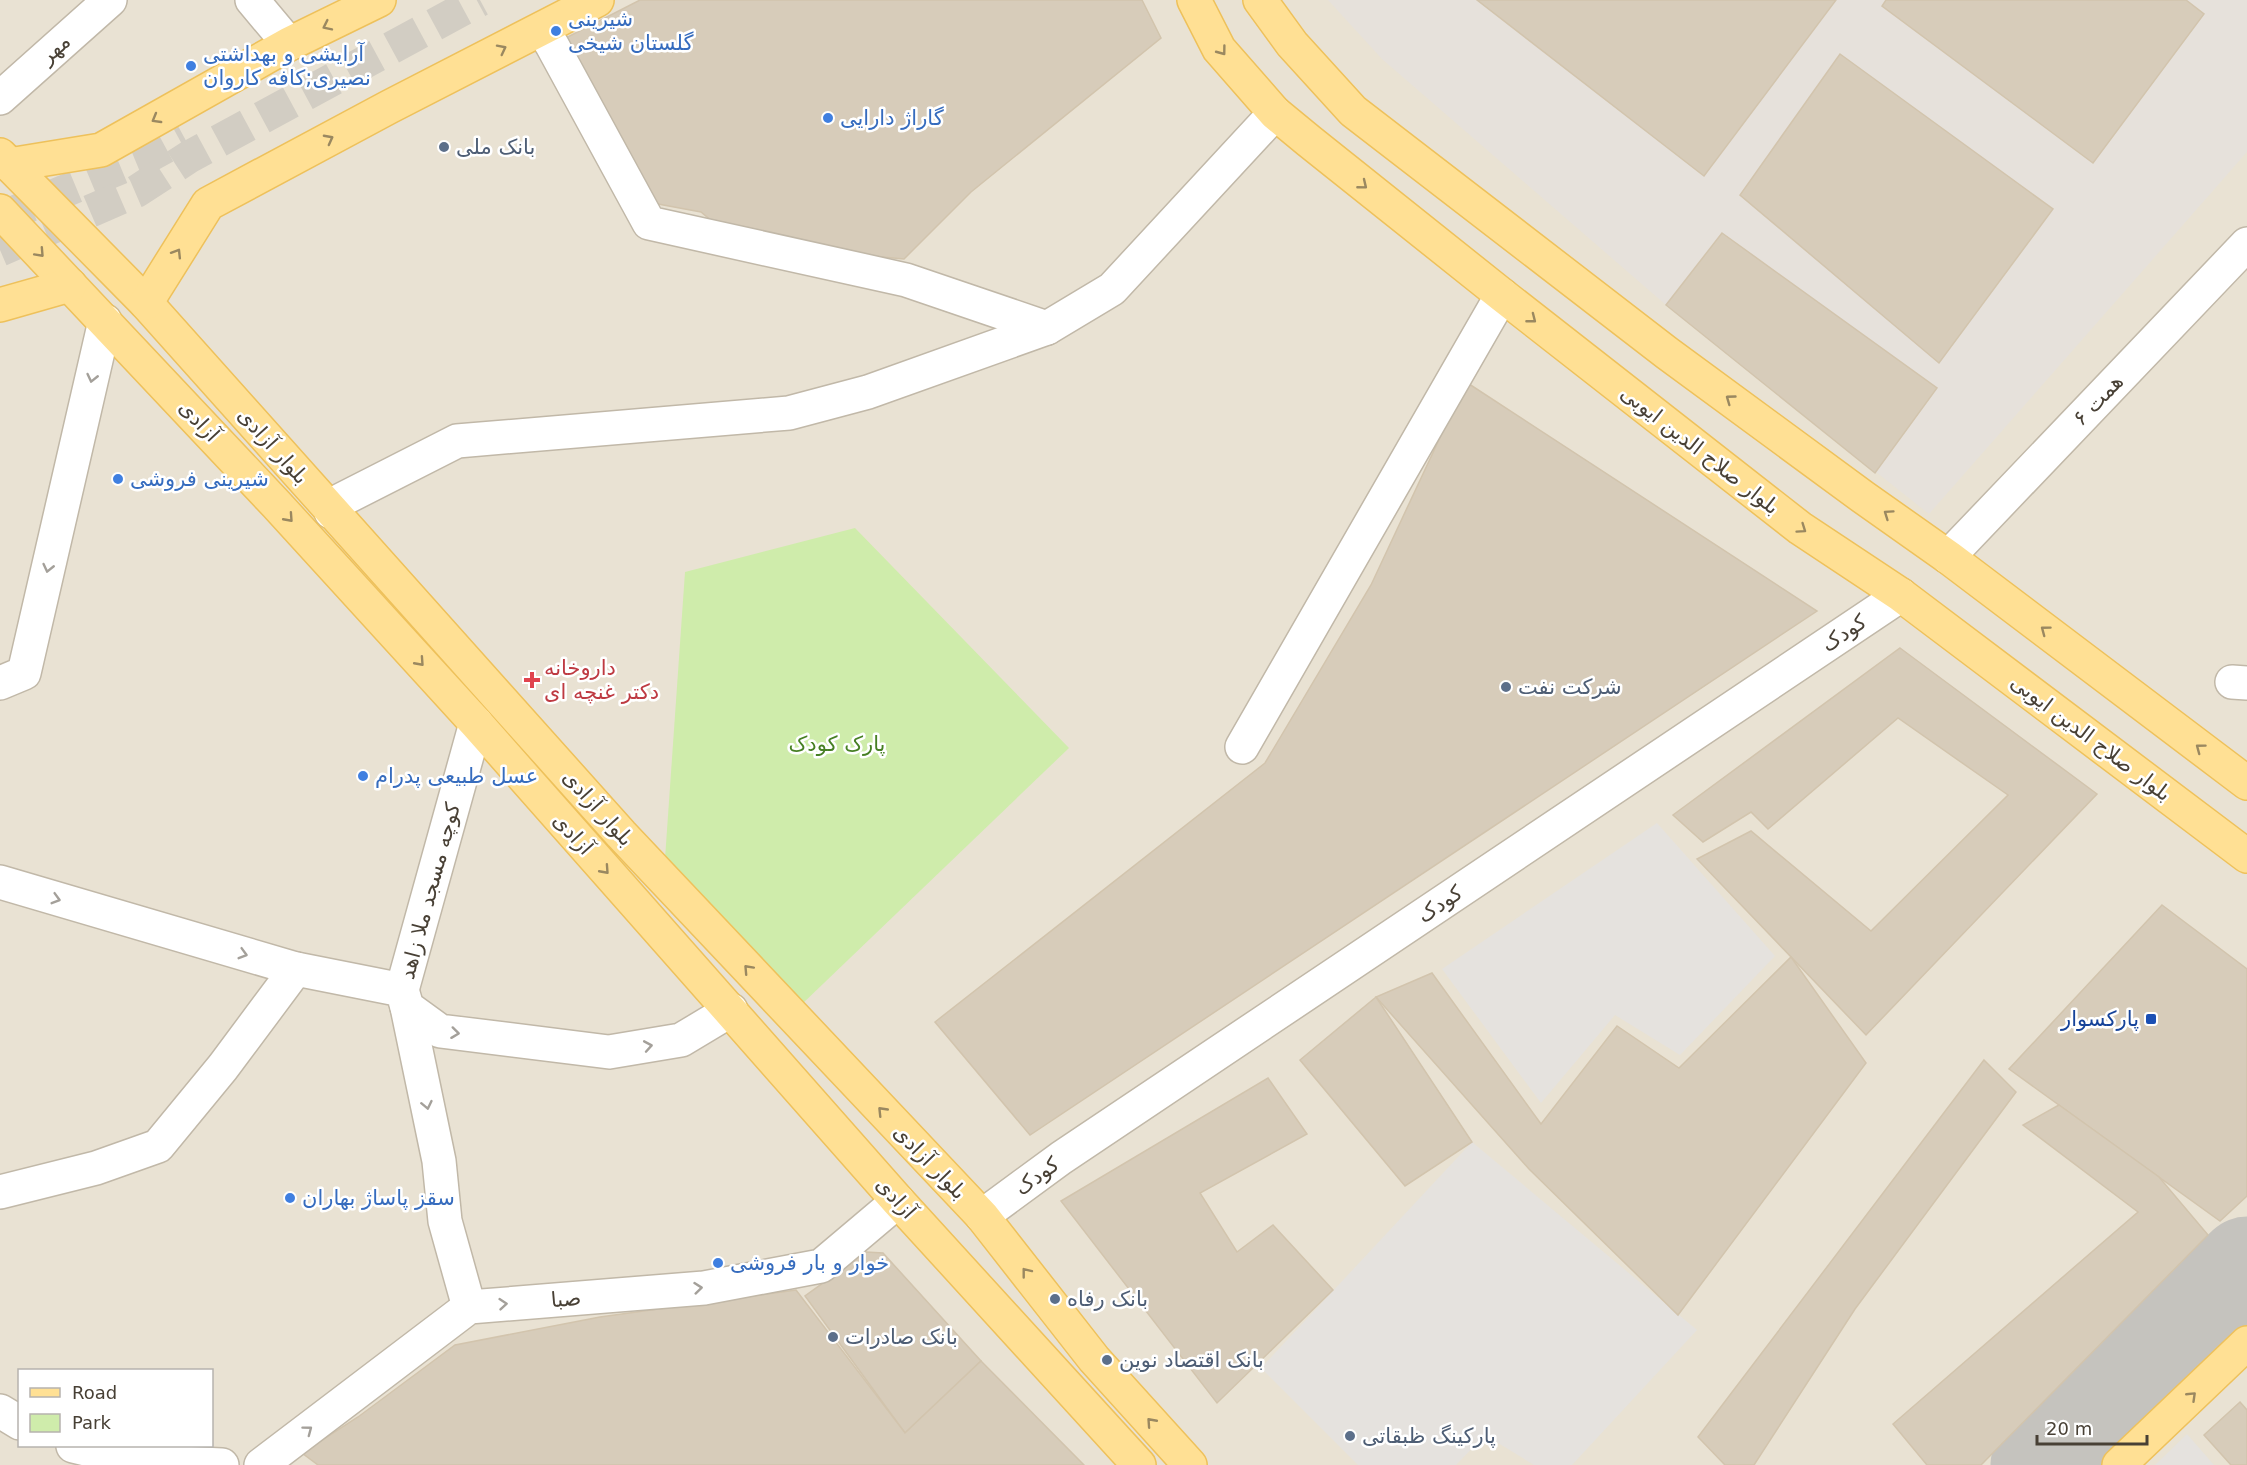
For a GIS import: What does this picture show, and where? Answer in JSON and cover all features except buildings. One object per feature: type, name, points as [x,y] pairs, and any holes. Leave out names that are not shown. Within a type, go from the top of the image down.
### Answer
[{"type":"main road","points":[[5,160],[101,150],[289,44],[379,0]]},
{"type":"main road","points":[[146,303],[208,204],[388,107],[597,0]]},
{"type":"main road","name":"بلوار صلاح الدین ایوبی","points":[[1194,0],[1219,49],[1275,113],[1502,296],[1800,528],[1901,595],[2247,856]]},
{"type":"main road","points":[[1260,0],[1292,44],[1353,111],[1667,353],[1948,557],[2247,783]]},
{"type":"main road","name":"بلوار آزادی","points":[[5,160],[146,303],[621,834],[982,1216],[1094,1359],[1190,1465]]},
{"type":"main road","name":"آزادی","points":[[0,211],[269,495],[476,723],[898,1201],[1139,1465]]},
{"type":"main road","points":[[0,305],[70,285]]},
{"type":"main road","points":[[2119,1465],[2247,1343]]},
{"type":"street","name":"مهر","points":[[0,98],[110,0]]},
{"type":"street","points":[[252,0],[289,44]]},
{"type":"street","points":[[542,29],[649,223],[906,280],[1047,328]]},
{"type":"street","points":[[332,512],[341,500],[457,441],[789,413],[868,392],[1047,328],[1112,289],[1275,113]]},
{"type":"street","name":"همت ۶","points":[[1948,557],[2247,244]]},
{"type":"street","points":[[1242,747],[1502,296]]},
{"type":"street","points":[[0,683],[24,673],[105,321]]},
{"type":"street","name":"کودک","points":[[982,1216],[1071,1151],[1901,595]]},
{"type":"street","name":"کوچه مسجد ملا زاهد","points":[[405,998],[476,723]]},
{"type":"street","points":[[0,882],[296,969],[405,998],[440,1031],[609,1052],[681,1040],[730,1010]]},
{"type":"street","points":[[0,1192],[96,1168],[158,1146],[223,1067],[296,969]]},
{"type":"street","points":[[261,1465],[469,1307],[445,1221],[439,1161],[405,998]]},
{"type":"street","name":"صبا","points":[[469,1307],[704,1288],[821,1266],[898,1201]]},
{"type":"street","points":[[0,1411],[18,1422]]},
{"type":"street","points":[[77,1447],[137,1461],[222,1465]]},
{"type":"shaded area","points":[[0,0],[2247,0],[2247,1465],[0,1465]]},
{"type":"shaded area","points":[[1328,0],[2247,0],[2247,152],[1929,514],[1666,305],[1382,59]]},
{"type":"shaded area","points":[[1657,823],[1775,956],[1680,1055],[1615,1015],[1541,1103],[1442,969]]},
{"type":"shaded area","points":[[1472,1142],[1697,1330],[1572,1465],[1534,1465],[1485,1435],[1456,1465],[1358,1465],[1261,1368]]},
{"type":"shaded area","points":[[2187,1434],[2214,1465],[2155,1465]]},
{"type":"green space","name":"پارک کودک","points":[[855,528],[1069,748],[800,1006],[664,873],[685,572]]},
{"type":"taxiway","points":[[2040,1465],[2247,1266]]},
{"type":"tunnel","points":[[0,250],[137,191],[189,157],[480,0]]},
{"type":"tunnel","points":[[0,218],[149,156],[184,137]]},
{"type":"place","name":"شیرینی گلستان شیخی","points":[[556,31]]},
{"type":"place","name":"آرایشی و بهداشتی نصیری;کافه کاروان","points":[[191,66]]},
{"type":"place","name":"گاراژ دارایی","points":[[828,118]]},
{"type":"place","name":"بانک ملی","points":[[444,147]]},
{"type":"place","name":"شیرینی فروشی","points":[[118,479]]},
{"type":"place","name":"داروخانه دکتر غنچه ای","points":[[532,680]]},
{"type":"place","name":"شرکت نفت","points":[[1506,687]]},
{"type":"place","name":"عسل طبیعی پدرام","points":[[363,776]]},
{"type":"place","name":"پارکسوار","points":[[2151,1019]]},
{"type":"place","name":"سقز پاساژ بهاران","points":[[290,1198]]},
{"type":"place","name":"خوار و بار فروشی","points":[[718,1263]]},
{"type":"place","name":"بانک رفاه","points":[[1055,1299]]},
{"type":"place","name":"بانک صادرات","points":[[833,1337]]},
{"type":"place","name":"بانک اقتصاد نوین","points":[[1107,1360]]},
{"type":"place","name":"پارکینگ ظبقاتی","points":[[1350,1436]]}]
